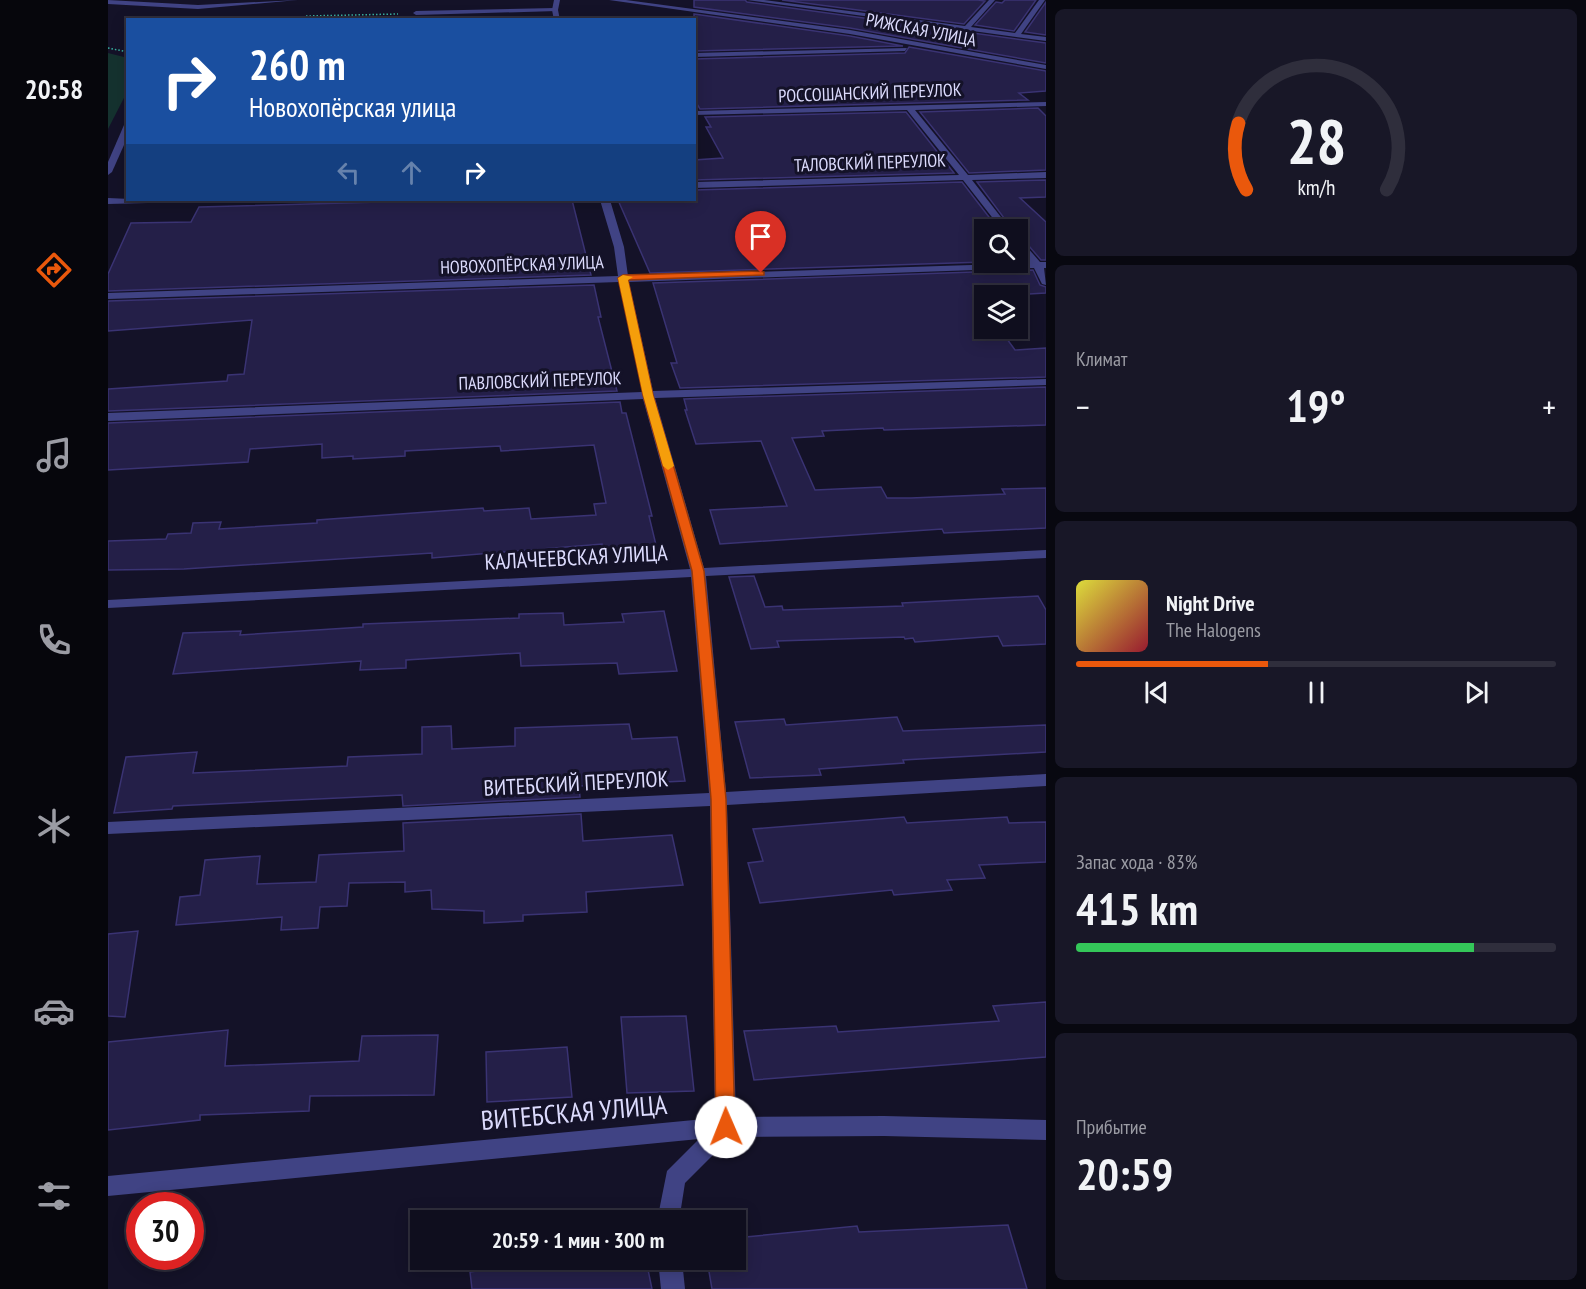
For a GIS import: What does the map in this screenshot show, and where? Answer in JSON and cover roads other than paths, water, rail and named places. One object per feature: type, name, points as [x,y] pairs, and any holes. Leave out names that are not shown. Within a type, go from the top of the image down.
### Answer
[{"type":"street","points":[[144,0],[152,3]]},
{"type":"street","points":[[108,2],[198,7],[295,0]]},
{"type":"street","points":[[557,0],[557,18]]},
{"type":"street","name":"РИЖСКАЯ УЛИЦА","points":[[612,0],[839,30],[1046,67]]},
{"type":"street","points":[[750,0],[1046,39]]},
{"type":"street","points":[[966,28],[992,0]]},
{"type":"street","points":[[1017,35],[1042,0]]},
{"type":"street","points":[[416,13],[555,10]]},
{"type":"street","points":[[696,55],[941,49]]},
{"type":"street","name":"РОССОШАНСКИЙ ПЕРЕУЛОК","points":[[696,113],[1046,104]]},
{"type":"street","points":[[910,108],[998,219]]},
{"type":"street","points":[[108,172],[126,131]]},
{"type":"street","name":"ТАЛОВСКИЙ ПЕРЕУЛОК","points":[[696,184],[1046,175]]},
{"type":"street","points":[[108,201],[126,201]]},
{"type":"street","points":[[605,201],[619,247],[623,278],[648,395],[698,571],[718,799],[726,1127],[675,1178],[670,1210]]},
{"type":"street","points":[[1028,252],[1041,265],[1046,282]]},
{"type":"street","name":"НОВОХОПЁРСКАЯ УЛИЦА","points":[[108,296],[1041,265]]},
{"type":"street","name":"ПАВЛОВСКИЙ ПЕРЕУЛОК","points":[[108,417],[648,395],[1046,382]]},
{"type":"street","name":"КАЛАЧЕЕВСКАЯ УЛИЦА","points":[[108,604],[1046,554]]},
{"type":"street","name":"ВИТЕБСКИЙ ПЕРЕУЛОК","points":[[108,828],[718,799],[1046,780]]},
{"type":"street","name":"ВИТЕБСКАЯ УЛИЦА","points":[[108,1186],[726,1127],[884,1126],[1046,1130]]},
{"type":"street","points":[[671,1270],[673,1289]]}]
